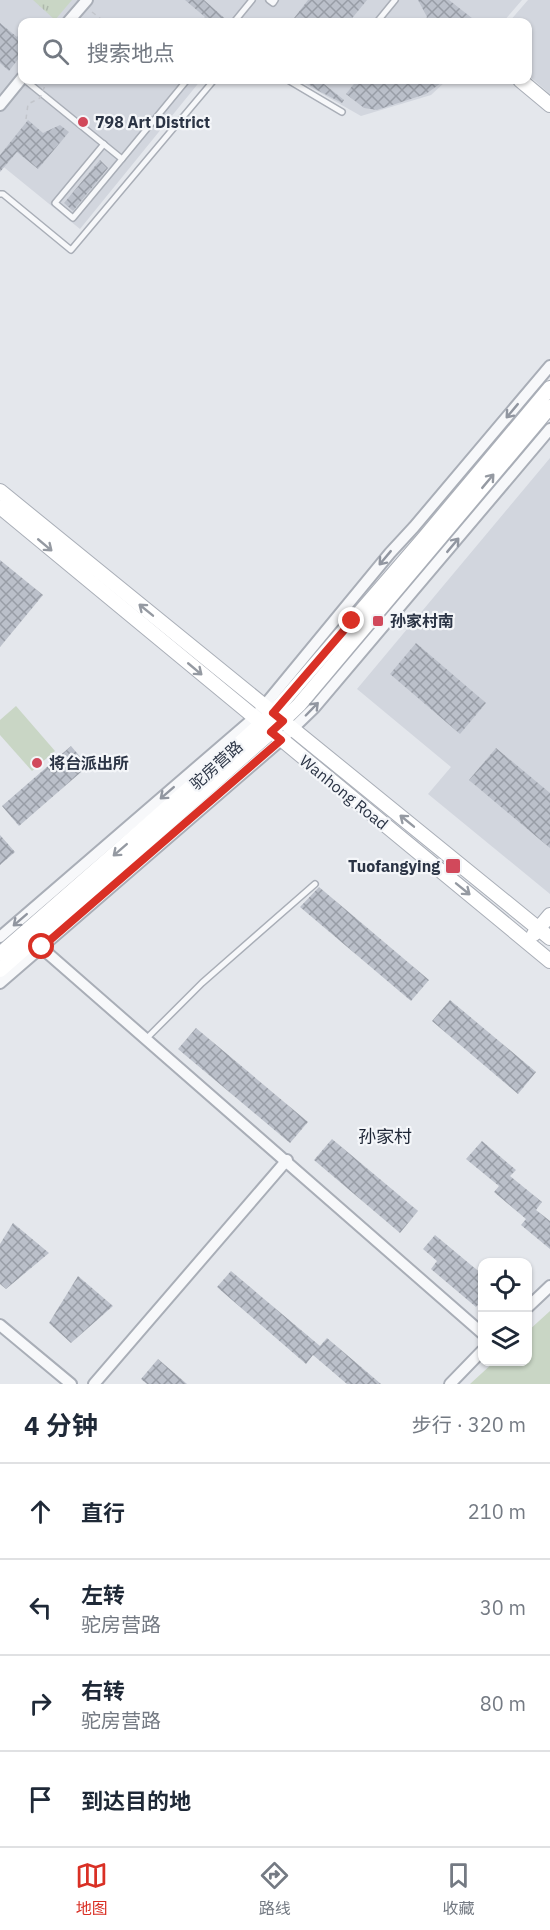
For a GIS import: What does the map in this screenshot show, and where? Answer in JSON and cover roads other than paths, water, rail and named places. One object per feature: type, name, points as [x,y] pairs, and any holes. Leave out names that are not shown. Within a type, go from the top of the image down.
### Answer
[{"type":"street","points":[[72,18],[87,4]]},
{"type":"street","points":[[2,98],[18,84]]},
{"type":"street","points":[[525,84],[550,105]]},
{"type":"street","points":[[0,938],[278,717],[390,553],[550,366]]},
{"type":"street","name":"驼房营路","points":[[0,970],[38,944],[278,717],[550,388]]},
{"type":"street","name":"驼房营路","points":[[278,717],[299,705],[550,407]]},
{"type":"street","points":[[278,717],[314,708],[550,429]]},
{"type":"street","name":"Wanhong Road","points":[[0,491],[550,938]]},
{"type":"street","name":"Wanhong Road","points":[[0,507],[550,961]]},
{"type":"street","name":"驼房营路","points":[[0,954],[208,773],[267,728]]},
{"type":"street","points":[[527,942],[550,915]]},
{"type":"street","points":[[0,983],[38,944],[478,1329]]},
{"type":"street","points":[[94,1384],[287,1160]]},
{"type":"street","points":[[532,1303],[550,1286]]},
{"type":"street","points":[[0,1325],[71,1384]]},
{"type":"street","points":[[450,1384],[478,1356]]},
{"type":"lane","points":[[237,18],[252,0]]},
{"type":"lane","points":[[269,0],[273,3],[275,0]]},
{"type":"lane","points":[[380,18],[395,0]]},
{"type":"lane","points":[[30,84],[122,159]]},
{"type":"lane","points":[[104,144],[55,203],[73,218],[184,84]]},
{"type":"lane","points":[[0,195],[3,194],[71,250],[211,84]]},
{"type":"lane","points":[[295,84],[342,112]]},
{"type":"lane","points":[[147,1038],[202,983],[315,884]]},
{"type":"place","name":"798 Art District","points":[[83,122]]},
{"type":"place","name":"孙家村南","points":[[378,621]]},
{"type":"place","name":"将台派出所","points":[[37,763]]},
{"type":"place","name":"Tuofangying","points":[[453,866]]},
{"type":"district","name":"孙家村","points":[[385,1136]]}]
